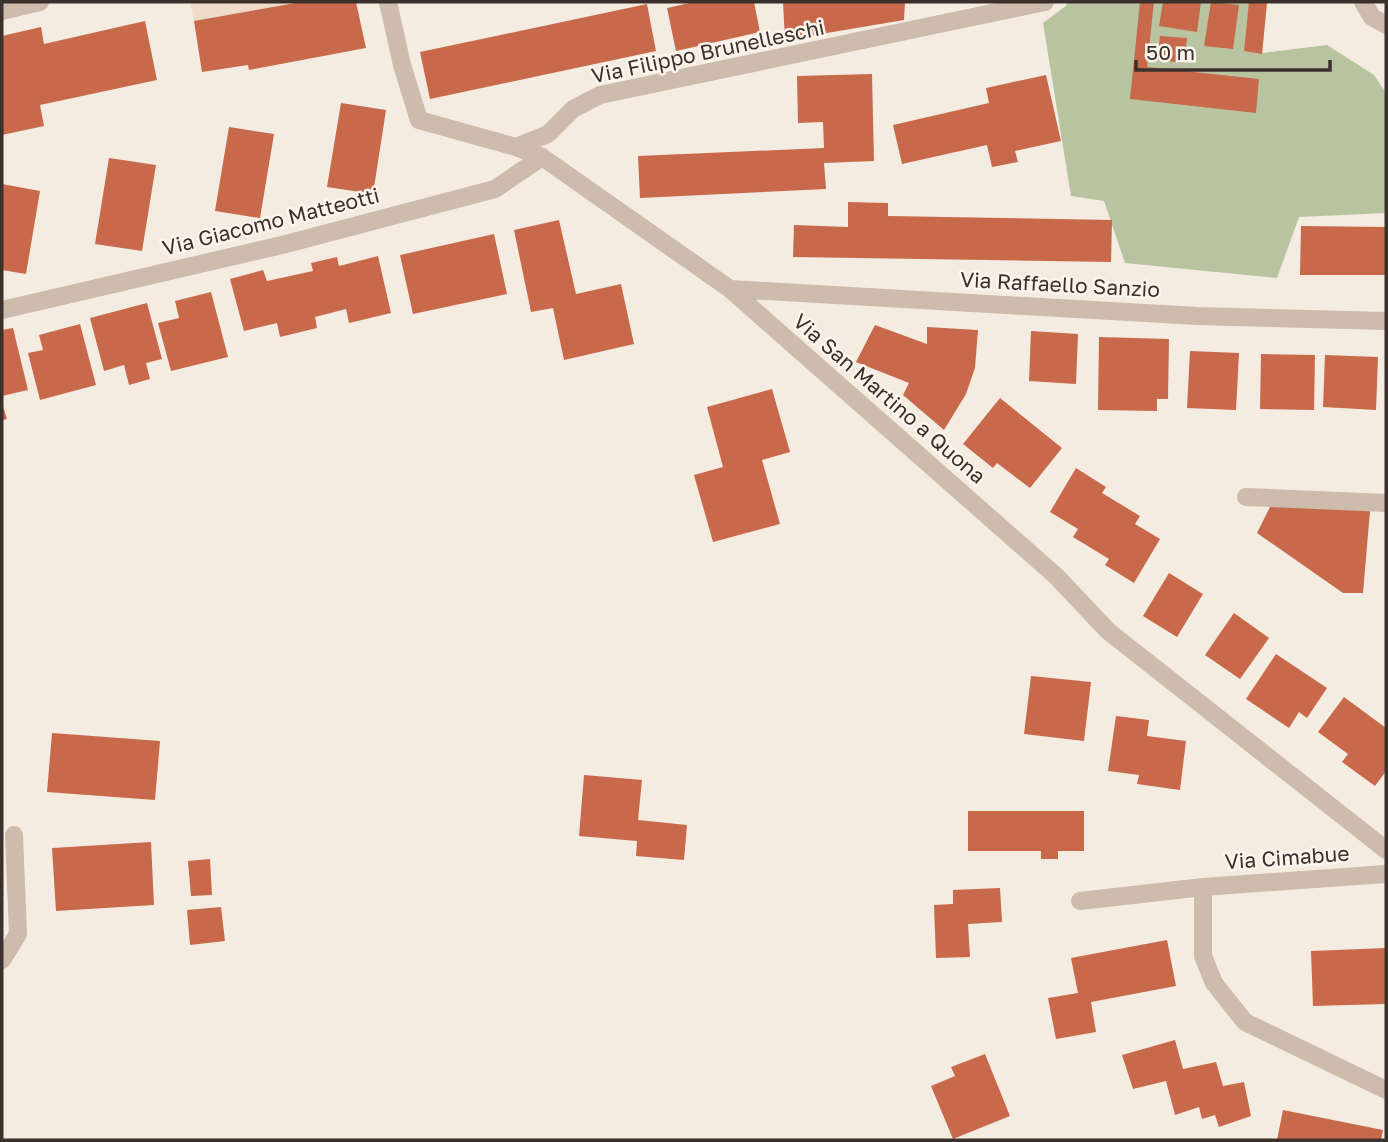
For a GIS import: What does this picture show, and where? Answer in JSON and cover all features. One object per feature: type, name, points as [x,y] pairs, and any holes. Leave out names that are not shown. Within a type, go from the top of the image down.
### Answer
[{"type":"street","points":[[2,11],[40,2]]},
{"type":"street","name":"Via San Martino a Quona","points":[[388,2],[402,65],[419,120],[542,157],[730,289],[1056,576],[1108,631],[1386,850]]},
{"type":"street","name":"Via Filippo Brunelleschi","points":[[516,147],[548,134],[573,109],[600,95],[1045,2]]},
{"type":"street","points":[[1363,2],[1372,17],[1386,25]]},
{"type":"street","name":"Via Giacomo Matteotti","points":[[2,310],[282,245],[495,189],[542,157]]},
{"type":"street","name":"Via Raffaello Sanzio","points":[[730,289],[1197,317],[1386,321]]},
{"type":"street","points":[[1246,497],[1386,503]]},
{"type":"street","points":[[2,960],[18,934],[14,835]]},
{"type":"street","name":"Via Cimabue","points":[[1386,874],[1203,887],[1203,956],[1214,983],[1245,1022],[1386,1090]]},
{"type":"street","points":[[1080,901],[1203,887]]},
{"type":"green space","points":[[1066,2],[1267,2],[1262,53],[1327,45],[1374,75],[1386,93],[1386,213],[1299,217],[1277,278],[1125,263],[1104,201],[1071,196],[1043,23],[1067,5]]},
{"type":"shaded area","points":[[190,2],[301,2],[194,21]]},
{"type":"building","points":[[301,2],[356,2],[366,48],[249,70],[248,65],[202,72],[194,21]]},
{"type":"building","points":[[694,2],[754,2],[760,32],[676,51],[667,8]]},
{"type":"building","points":[[783,2],[905,2],[904,20],[785,40]]},
{"type":"building","points":[[1140,2],[1154,2],[1147,67],[1259,79],[1256,113],[1130,99]]},
{"type":"building","points":[[1163,2],[1201,2],[1197,32],[1159,26]]},
{"type":"building","points":[[1211,2],[1239,5],[1233,49],[1204,46]]},
{"type":"building","points":[[1249,2],[1267,2],[1262,54],[1244,51]]},
{"type":"building","points":[[647,4],[656,51],[430,99],[420,52]]},
{"type":"building","points":[[145,21],[157,80],[40,105],[44,126],[2,135],[2,36],[41,27],[44,44]]},
{"type":"building","points":[[1160,36],[1187,38],[1184,63],[1157,60]]},
{"type":"building","points":[[872,74],[874,161],[824,163],[826,189],[640,198],[638,156],[824,148],[823,122],[798,123],[797,76]]},
{"type":"building","points":[[1046,75],[1061,141],[1015,151],[1018,162],[992,167],[987,145],[902,164],[893,125],[989,103],[986,88]]},
{"type":"building","points":[[341,103],[386,110],[373,194],[327,187]]},
{"type":"building","points":[[229,127],[274,134],[260,218],[215,211]]},
{"type":"building","points":[[109,158],[156,165],[142,251],[95,244]]},
{"type":"building","points":[[2,184],[40,191],[26,274],[2,270]]},
{"type":"building","points":[[848,202],[888,203],[888,216],[1112,220],[1111,262],[793,257],[794,225],[848,227]]},
{"type":"building","points":[[559,220],[576,294],[621,284],[634,344],[564,360],[553,308],[531,312],[514,230]]},
{"type":"building","points":[[1301,226],[1386,227],[1386,275],[1300,275]]},
{"type":"building","points":[[494,234],[507,294],[413,314],[400,255]]},
{"type":"building","points":[[378,256],[391,313],[349,323],[346,309],[315,317],[317,328],[280,337],[277,323],[244,331],[230,279],[263,270],[267,281],[313,271],[311,263],[337,257],[339,266]]},
{"type":"building","points":[[211,292],[228,357],[171,371],[158,323],[179,318],[175,301]]},
{"type":"building","points":[[147,303],[162,359],[146,363],[150,379],[129,385],[124,365],[104,371],[90,318]]},
{"type":"building","points":[[80,324],[96,385],[40,400],[28,353],[43,350],[39,335]]},
{"type":"building","points":[[875,325],[927,344],[927,327],[978,330],[975,368],[966,394],[944,430],[903,395],[909,383],[856,362]]},
{"type":"building","points":[[13,328],[28,390],[2,396],[2,330]]},
{"type":"building","points":[[1031,331],[1078,334],[1076,384],[1029,381]]},
{"type":"building","points":[[1099,337],[1169,339],[1168,399],[1157,399],[1157,411],[1098,410]]},
{"type":"building","points":[[1190,351],[1239,353],[1236,410],[1187,408]]},
{"type":"building","points":[[1261,354],[1315,355],[1314,410],[1260,409]]},
{"type":"building","points":[[1325,355],[1378,357],[1376,410],[1323,407]]},
{"type":"building","points":[[772,389],[790,452],[762,460],[780,524],[713,542],[694,475],[723,467],[707,407]]},
{"type":"building","points":[[1000,398],[1062,448],[1030,488],[997,463],[993,468],[963,444]]},
{"type":"building","points":[[2,403],[7,419],[2,420]]},
{"type":"building","points":[[1076,468],[1106,487],[1102,493],[1140,516],[1135,524],[1160,539],[1134,583],[1105,565],[1109,559],[1073,537],[1078,529],[1050,512]]},
{"type":"building","points":[[1271,505],[1370,511],[1363,593],[1343,593],[1257,533]]},
{"type":"building","points":[[1169,573],[1203,594],[1177,637],[1143,616]]},
{"type":"building","points":[[1234,613],[1269,638],[1240,679],[1205,655]]},
{"type":"building","points":[[1276,654],[1327,688],[1307,718],[1299,712],[1289,728],[1246,699]]},
{"type":"building","points":[[1031,676],[1091,682],[1084,741],[1024,734]]},
{"type":"building","points":[[1344,697],[1386,728],[1386,771],[1375,786],[1342,762],[1348,754],[1318,732]]},
{"type":"building","points":[[1116,716],[1149,720],[1147,736],[1186,741],[1180,790],[1137,784],[1139,775],[1108,771]]},
{"type":"building","points":[[52,733],[160,741],[155,800],[47,792]]},
{"type":"building","points":[[584,775],[642,780],[638,820],[687,825],[684,860],[636,856],[637,841],[579,836]]},
{"type":"building","points":[[968,811],[1084,811],[1084,851],[1058,851],[1058,859],[1041,859],[1041,851],[968,851]]},
{"type":"building","points":[[151,842],[154,905],[56,911],[52,848]]},
{"type":"building","points":[[210,859],[212,895],[191,896],[188,861]]},
{"type":"building","points":[[1000,888],[1002,922],[968,924],[970,957],[936,958],[934,905],[953,904],[953,890]]},
{"type":"building","points":[[221,907],[225,941],[190,945],[187,910]]},
{"type":"building","points":[[1167,940],[1176,986],[1091,1002],[1096,1032],[1056,1039],[1048,998],[1078,993],[1071,958]]},
{"type":"building","points":[[1386,948],[1386,1004],[1313,1006],[1311,951]]},
{"type":"building","points":[[1175,1040],[1183,1069],[1216,1062],[1223,1086],[1244,1082],[1251,1116],[1219,1127],[1215,1115],[1202,1119],[1199,1107],[1175,1115],[1166,1081],[1133,1089],[1122,1055]]},
{"type":"building","points":[[985,1054],[1010,1116],[953,1139],[931,1086],[955,1076],[951,1067]]},
{"type":"building","points":[[1283,1110],[1383,1130],[1381,1140],[1277,1140]]}]
